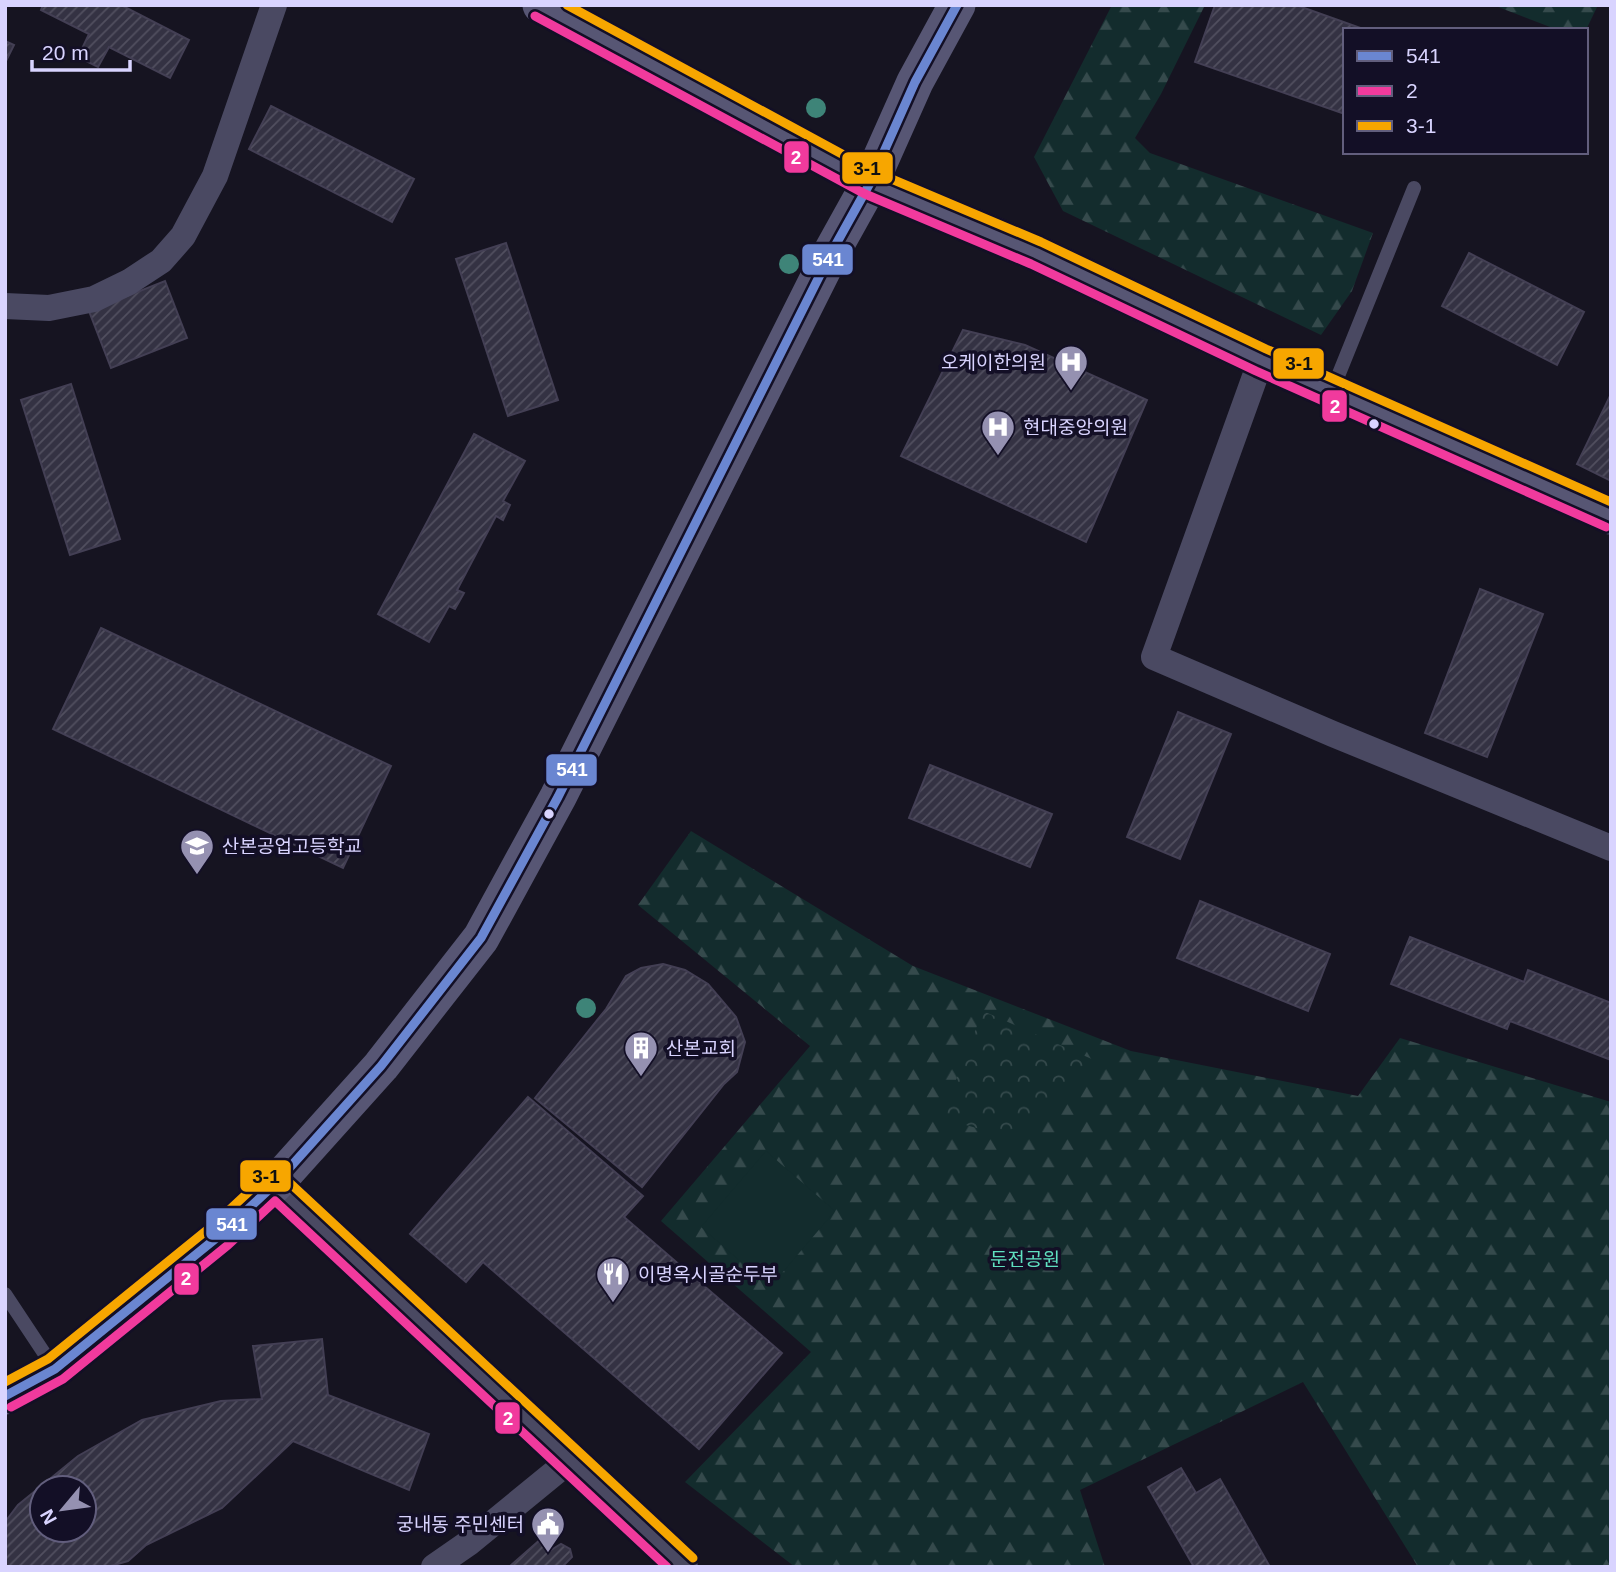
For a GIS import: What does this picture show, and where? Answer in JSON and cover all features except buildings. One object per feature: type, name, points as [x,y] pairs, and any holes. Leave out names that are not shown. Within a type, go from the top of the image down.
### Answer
[{"type":"street","points":[[5,306],[49,308],[94,299],[129,282],[161,261],[183,236],[215,176],[274,5]]},
{"type":"street","points":[[541,5],[870,183],[1036,253],[1261,360],[1611,516]]},
{"type":"street","points":[[5,1396],[55,1369],[220,1235],[275,1184],[381,1066],[481,938],[558,797],[824,268],[870,183],[915,82],[957,5]]},
{"type":"street","points":[[1261,360],[1154,657],[1611,848]]},
{"type":"street","points":[[275,1184],[685,1567]]},
{"type":"street","points":[[434,1567],[470,1542],[569,1461]]},
{"type":"lane","points":[[1332,392],[1414,188]]},
{"type":"lane","points":[[5,1294],[55,1369]]},
{"type":"green space","points":[[1112,5],[1205,5],[1161,94],[1135,138],[1150,153],[1373,233],[1352,291],[1321,335],[1063,211],[1034,157]]},
{"type":"green space","points":[[1493,5],[1598,5],[1587,28],[1553,28]]},
{"type":"green space","name":"둔전공원","points":[[691,831],[913,966],[1131,1051],[1358,1096],[1400,1038],[1611,1102],[1611,1567],[1418,1567],[1303,1382],[1080,1490],[1105,1567],[795,1567],[685,1482],[811,1352],[661,1221],[810,1046],[638,905]]},
{"type":"green space","points":[[983,1011],[1103,1064],[1012,1138],[941,1118]]},
{"type":"green space","points":[[766,1151],[835,1211],[770,1287],[701,1227]]},
{"type":"transit line","name":"3-1","points":[[567,5],[875,172],[1041,242],[1266,349],[1611,502]]},
{"type":"transit line","name":"541","points":[[5,1396],[55,1369],[220,1235],[275,1184],[381,1066],[481,938],[558,797],[830,255],[870,183],[915,82],[957,5]]},
{"type":"transit line","name":"2","points":[[535,16],[865,194],[1031,264],[1256,371],[1606,527]]},
{"type":"transit line","name":"3-1","points":[[5,1382],[48,1359],[212,1226],[268,1174],[278,1172],[693,1558]]},
{"type":"transit line","name":"2","points":[[11,1407],[63,1379],[228,1245],[275,1201],[667,1567]]},
{"type":"place","name":"오케이한의원","points":[[1071,392]]},
{"type":"place","name":"현대중앙의원","points":[[998,457]]},
{"type":"place","name":"산본공업고등학교","points":[[197,876]]},
{"type":"place","name":"산본교회","points":[[641,1078]]},
{"type":"place","name":"이명옥시골순두부","points":[[613,1304]]},
{"type":"place","name":"궁내동 주민센터","points":[[548,1554]]}]
